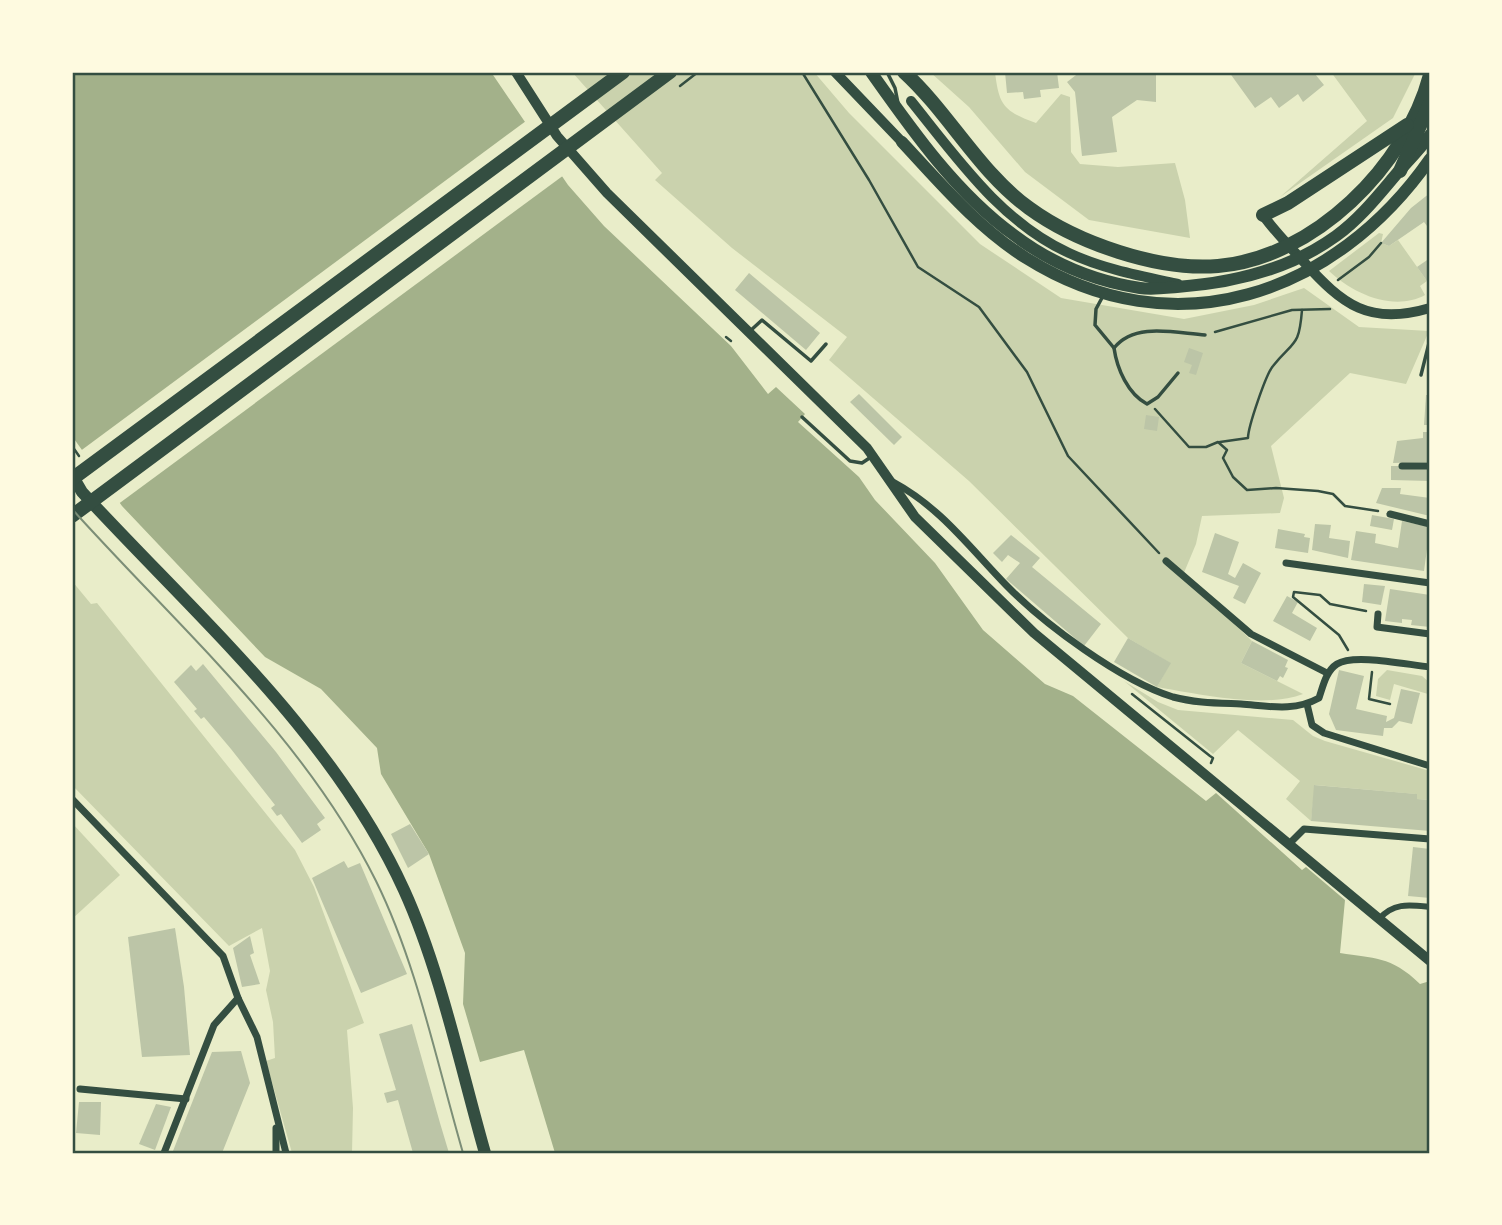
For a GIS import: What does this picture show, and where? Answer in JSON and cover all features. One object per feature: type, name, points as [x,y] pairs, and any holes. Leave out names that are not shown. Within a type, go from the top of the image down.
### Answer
[{"type":"highway","points":[[72,477],[622,72]]},
{"type":"highway","points":[[72,516],[670,72]]},
{"type":"highway","points":[[904,72],[925,90],[996,179],[1029,208],[1082,240],[1145,258],[1190,265],[1219,266],[1261,257],[1328,222],[1385,165],[1411,122],[1430,75]]},
{"type":"highway","points":[[1400,170],[1430,103]]},
{"type":"highway","points":[[1265,218],[1411,122]]},
{"type":"main road","points":[[516,72],[557,136],[607,193],[873,456],[915,517],[1034,633],[1430,961]]},
{"type":"main road","points":[[871,72],[897,109],[983,211],[1035,249],[1075,270],[1109,282],[1143,289],[1221,284],[1264,273],[1311,251],[1354,220],[1430,135]]},
{"type":"main road","points":[[902,142],[962,208],[1011,248],[1063,279],[1104,293],[1145,301],[1182,303],[1237,297],[1277,285],[1323,263],[1365,234],[1390,211],[1430,159]]},
{"type":"main road","points":[[72,477],[82,492],[276,699],[327,764],[382,849],[421,931],[485,1153]]},
{"type":"street","points":[[835,72],[902,142]]},
{"type":"street","points":[[911,101],[983,189],[1036,235],[1088,261],[1189,286]]},
{"type":"street","points":[[1265,218],[1327,288],[1345,303],[1366,312],[1408,314],[1430,308]]},
{"type":"street","points":[[1402,466],[1430,466]]},
{"type":"street","points":[[890,481],[918,495],[970,544],[1007,587],[1083,649],[1154,689],[1194,701],[1298,708],[1319,698],[1327,673],[1337,664],[1353,659],[1430,667]]},
{"type":"street","points":[[1390,514],[1430,524]]},
{"type":"street","points":[[1166,561],[1251,634],[1327,673]]},
{"type":"street","points":[[1286,563],[1430,583]]},
{"type":"street","points":[[1378,614],[1377,627],[1430,634]]},
{"type":"street","points":[[1307,704],[1312,725],[1324,733],[1430,766]]},
{"type":"street","points":[[72,799],[211,939],[223,956],[238,998],[257,1037],[275,1120],[286,1153]]},
{"type":"street","points":[[1290,843],[1304,829],[1430,839]]},
{"type":"street","points":[[1379,919],[1388,909],[1406,905],[1430,907]]},
{"type":"street","points":[[164,1153],[214,1025],[238,998]]},
{"type":"street","points":[[80,1089],[186,1099]]},
{"type":"street","points":[[275,1120],[276,1153]]},
{"type":"lane","points":[[887,72],[898,98],[897,109]]},
{"type":"lane","points":[[1104,293],[1096,309],[1096,325],[1114,348],[1116,362],[1135,398],[1146,404],[1158,397],[1178,373]]},
{"type":"lane","points":[[747,333],[762,320],[811,361],[827,344]]},
{"type":"lane","points":[[1114,348],[1124,336],[1140,331],[1205,335]]},
{"type":"lane","points":[[1421,375],[1430,339]]},
{"type":"lane","points":[[802,417],[850,461],[862,463],[873,456]]},
{"type":"path","points":[[802,72],[869,180],[918,267],[979,307],[1027,372],[1068,456],[1166,561]]},
{"type":"path","points":[[1327,288],[1369,257],[1381,243]]},
{"type":"path","points":[[1205,335],[1301,310],[1330,309]]},
{"type":"path","points":[[1146,404],[1163,415],[1189,447],[1206,447],[1218,442],[1248,438],[1248,426],[1257,410],[1272,367],[1290,351],[1300,332],[1301,310]]},
{"type":"path","points":[[726,337],[731,341]]},
{"type":"path","points":[[1218,442],[1227,450],[1223,458],[1233,477],[1247,490],[1276,488],[1333,494],[1345,506],[1390,514]]},
{"type":"path","points":[[1353,659],[1339,635],[1293,597],[1294,592],[1320,595],[1330,604],[1378,614]]},
{"type":"path","points":[[1373,661],[1369,699],[1390,705]]},
{"type":"path","points":[[1123,687],[1213,758],[1211,763]]},
{"type":"shaded area","points":[[72,72],[491,72],[568,185],[604,226],[731,346],[768,394],[776,387],[805,414],[798,422],[859,477],[875,500],[935,563],[983,630],[1045,684],[1073,696],[1206,801],[1216,793],[1302,870],[1306,867],[1345,900],[1340,953],[1390,963],[1420,984],[1430,981],[1430,1153],[555,1153],[524,1050],[480,1062],[463,1004],[465,953],[429,854],[381,774],[377,748],[321,689],[265,657],[122,506],[72,436]]},
{"type":"shaded area","points":[[572,72],[814,72],[849,113],[980,244],[1061,298],[1184,319],[1254,305],[1304,288],[1359,327],[1429,331],[1406,384],[1350,373],[1271,446],[1284,498],[1280,513],[1202,516],[1196,544],[1183,575],[1252,641],[1241,663],[1303,694],[1270,700],[1251,700],[1157,687],[1170,663],[1128,638],[969,481],[829,360],[847,337],[732,248],[655,180],[662,173]]},
{"type":"shaded area","points":[[930,72],[995,72],[1001,100],[1005,106],[1017,115],[1036,123],[1061,94],[1070,97],[1071,152],[1080,164],[1118,167],[1175,163],[1185,200],[1190,238],[1089,220],[1025,172],[969,107]]},
{"type":"shaded area","points":[[1331,72],[1416,72],[1393,118],[1280,197],[1367,121]]},
{"type":"shaded area","points":[[1379,233],[1383,234],[1381,243],[1389,246],[1398,240],[1427,281],[1420,286],[1425,295],[1400,302],[1374,298],[1350,287],[1329,271]]},
{"type":"shaded area","points":[[72,581],[91,604],[97,603],[295,850],[314,887],[364,1023],[347,1030],[353,1108],[352,1153],[292,1153],[266,1061],[275,1058],[273,1022],[266,990],[270,971],[262,928],[229,946],[72,785]]},
{"type":"shaded area","points":[[1387,670],[1422,676],[1430,683],[1428,694],[1394,684],[1390,700],[1376,696],[1378,679]]},
{"type":"shaded area","points":[[1124,681],[1158,702],[1178,710],[1293,720],[1313,736],[1325,741],[1430,771],[1430,800],[1417,799],[1416,794],[1315,785],[1311,821],[1286,799],[1300,781],[1238,730],[1213,754]]},
{"type":"shaded area","points":[[72,823],[120,875],[72,919]]},
{"type":"pier","points":[[526,121],[564,175],[117,505],[79,452]]},
{"type":"building","points":[[1005,72],[1057,72],[1059,88],[1040,90],[1041,97],[1024,99],[1023,92],[1007,93]]},
{"type":"building","points":[[1080,72],[1156,72],[1156,102],[1137,100],[1112,117],[1117,152],[1082,156],[1075,92],[1067,82]]},
{"type":"building","points":[[1229,72],[1317,72],[1315,74],[1324,85],[1303,102],[1298,94],[1279,108],[1271,97],[1255,108]]},
{"type":"building","points":[[1430,193],[1430,230],[1424,222],[1389,246],[1381,243],[1411,208]]},
{"type":"building","points":[[1430,258],[1430,279],[1427,281],[1417,267]]},
{"type":"building","points":[[749,273],[820,333],[806,350],[735,290]]},
{"type":"building","points":[[1189,348],[1203,353],[1196,375],[1189,373],[1192,365],[1184,362]]},
{"type":"building","points":[[859,394],[902,437],[894,445],[850,402]]},
{"type":"building","points":[[1426,395],[1430,395],[1430,425],[1424,425]]},
{"type":"building","points":[[1146,415],[1159,417],[1157,431],[1144,429]]},
{"type":"building","points":[[1423,432],[1430,432],[1430,462],[1393,463],[1397,441],[1423,438]]},
{"type":"building","points":[[1391,466],[1430,466],[1430,481],[1391,480]]},
{"type":"building","points":[[1382,488],[1401,488],[1400,494],[1430,498],[1430,516],[1376,503]]},
{"type":"building","points":[[1372,515],[1394,519],[1392,530],[1370,526]]},
{"type":"building","points":[[1402,521],[1430,527],[1424,571],[1351,560],[1356,531],[1376,534],[1375,543],[1398,548]]},
{"type":"building","points":[[1315,524],[1331,525],[1329,538],[1350,541],[1348,558],[1312,550]]},
{"type":"building","points":[[1278,529],[1305,534],[1304,537],[1310,538],[1308,553],[1275,548]]},
{"type":"building","points":[[1215,533],[1239,542],[1228,574],[1235,578],[1243,563],[1261,573],[1245,604],[1233,598],[1239,586],[1202,572]]},
{"type":"building","points":[[1011,535],[1040,558],[1032,567],[1101,624],[1084,646],[1006,579],[1020,563],[1008,555],[1002,562],[993,553]]},
{"type":"building","points":[[1364,584],[1385,586],[1381,605],[1362,602]]},
{"type":"building","points":[[1390,589],[1430,595],[1430,627],[1411,625],[1412,620],[1402,619],[1402,623],[1385,621]]},
{"type":"building","points":[[1287,596],[1298,602],[1292,613],[1317,628],[1310,641],[1273,621]]},
{"type":"building","points":[[1128,638],[1171,663],[1157,687],[1114,662]]},
{"type":"building","points":[[1252,641],[1288,660],[1285,667],[1288,668],[1283,678],[1280,676],[1277,681],[1241,663]]},
{"type":"building","points":[[203,664],[276,752],[325,818],[317,824],[321,830],[302,843],[281,814],[277,816],[271,808],[275,805],[231,749],[204,717],[201,719],[194,711],[197,709],[174,682],[191,665],[196,671]]},
{"type":"building","points":[[1339,670],[1364,676],[1356,709],[1387,716],[1386,722],[1394,718],[1401,689],[1420,693],[1412,724],[1399,721],[1392,728],[1384,728],[1383,736],[1336,730],[1329,714]]},
{"type":"building","points":[[1314,785],[1417,794],[1417,799],[1430,800],[1430,831],[1311,821]]},
{"type":"building","points":[[410,824],[429,854],[408,868],[391,834]]},
{"type":"building","points":[[1413,847],[1430,849],[1430,898],[1408,896]]},
{"type":"building","points":[[344,861],[348,868],[360,863],[407,974],[361,993],[312,878]]},
{"type":"building","points":[[175,928],[190,1055],[142,1057],[128,937]]},
{"type":"building","points":[[250,936],[254,953],[250,955],[260,984],[242,987],[233,948]]},
{"type":"building","points":[[412,1024],[449,1153],[413,1153],[398,1100],[387,1103],[384,1093],[396,1090],[379,1034]]},
{"type":"building","points":[[241,1051],[250,1083],[222,1153],[173,1151],[212,1052]]},
{"type":"building","points":[[79,1102],[101,1102],[100,1135],[76,1133]]},
{"type":"building","points":[[156,1104],[171,1107],[155,1150],[139,1144]]},
{"type":"tram line","points":[[72,509],[237,685],[313,778],[347,828],[376,881],[403,946],[463,1153]]}]
